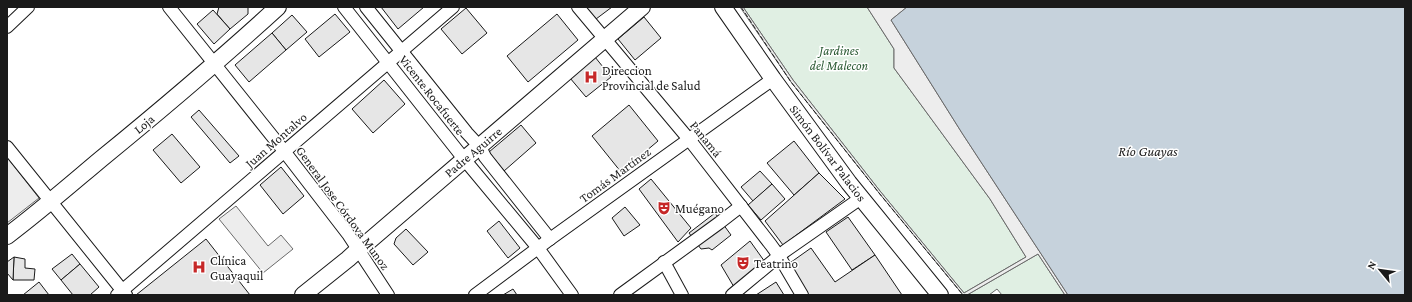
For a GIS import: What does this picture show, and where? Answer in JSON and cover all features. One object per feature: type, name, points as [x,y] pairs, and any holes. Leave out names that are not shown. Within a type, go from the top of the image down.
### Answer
[{"type":"main road","name":"Loja","points":[[7,236],[51,202],[214,64],[278,7]]},
{"type":"main road","name":"Padre Aguirre","points":[[303,295],[348,259],[464,159],[480,147],[604,38],[642,7]]},
{"type":"main road","name":"Simón Bolívar Palacios","points":[[723,7],[773,79],[861,198],[940,295]]},
{"type":"street","points":[[7,27],[28,7]]},
{"type":"street","name":"General Jose Córdova Munoz","points":[[169,7],[284,151],[359,249],[388,295]]},
{"type":"street","name":"Vicente Rocafuerte","points":[[344,7],[464,159],[538,248],[572,295]]},
{"type":"street","name":"Vicente Rocafuerte","points":[[366,7],[467,133],[480,147],[485,157],[550,239]]},
{"type":"street","name":"Juan Montalvo","points":[[122,293],[284,151],[453,7]]},
{"type":"street","name":"Panamá","points":[[578,7],[689,139],[779,256],[802,295]]},
{"type":"street","name":"Tomás Martínez","points":[[475,295],[550,239],[773,79]]},
{"type":"street","points":[[7,147],[122,293]]},
{"type":"street","points":[[732,295],[779,256],[861,198]]},
{"type":"street","points":[[620,295],[741,206]]},
{"type":"street","points":[[664,262],[682,295]]},
{"type":"green space","name":"Jardines del Malecon","points":[[743,7],[867,7],[894,49],[894,68],[990,199],[1026,257],[964,293],[880,191],[793,80]]},
{"type":"green space","points":[[1038,254],[1065,295],[1002,295],[997,289],[989,295],[967,295]]},
{"type":"shaded area","points":[[740,7],[743,7],[793,80],[880,191],[964,293],[1026,257],[990,199],[894,68],[894,49],[867,7],[907,7],[891,20],[962,133],[1068,295],[1065,295],[1038,254],[967,295],[963,295],[879,193],[791,82]]},
{"type":"shaded area","points":[[7,157],[39,198],[7,223]]},
{"type":"shaded area","points":[[236,206],[268,246],[281,235],[293,249],[263,273],[219,219]]},
{"type":"water","name":"Río Guayas","points":[[907,7],[1405,7],[1405,295],[1068,295],[962,133],[891,20]]},
{"type":"building","points":[[219,7],[248,7],[248,14],[230,29],[217,14]]},
{"type":"building","points":[[381,7],[424,7],[398,29]]},
{"type":"building","points":[[586,7],[612,7],[596,19]]},
{"type":"building","points":[[466,8],[487,33],[462,54],[441,29]]},
{"type":"building","points":[[213,10],[230,29],[214,44],[197,24]]},
{"type":"building","points":[[335,14],[350,32],[319,57],[305,39]]},
{"type":"building","points":[[557,14],[578,40],[528,82],[507,56]]},
{"type":"building","points":[[292,15],[307,32],[286,50],[272,33]]},
{"type":"building","points":[[644,17],[661,38],[635,60],[618,39]]},
{"type":"building","points":[[272,33],[286,50],[249,82],[235,65]]},
{"type":"building","name":"Direccion Provincial de Salud","points":[[595,57],[611,77],[586,97],[570,78]]},
{"type":"building","points":[[384,80],[405,104],[373,133],[352,109]]},
{"type":"building","points":[[629,105],[658,141],[621,172],[592,136]]},
{"type":"building","points":[[199,110],[239,156],[230,163],[191,117]]},
{"type":"building","points":[[521,125],[536,143],[504,171],[489,152]]},
{"type":"building","points":[[172,134],[200,167],[181,183],[153,150]]},
{"type":"building","points":[[794,141],[819,173],[794,195],[767,163]]},
{"type":"building","points":[[281,167],[304,196],[283,214],[260,185]]},
{"type":"building","points":[[760,171],[772,184],[753,201],[741,187]]},
{"type":"building","points":[[819,173],[845,199],[783,245],[765,221]]},
{"type":"building","name":"Muégano","points":[[651,179],[691,228],[678,242],[639,189]]},
{"type":"building","points":[[772,184],[785,199],[761,220],[748,205]]},
{"type":"building","points":[[625,207],[640,225],[624,236],[612,218]]},
{"type":"building","points":[[715,213],[731,235],[712,250],[709,248],[701,249],[689,233]]},
{"type":"building","points":[[848,217],[875,255],[852,270],[826,232]]},
{"type":"building","points":[[499,221],[520,248],[508,258],[487,231]]},
{"type":"building","points":[[406,229],[428,252],[413,265],[394,244],[396,238]]},
{"type":"building","name":"Clínica Guayaquil","points":[[206,239],[250,295],[136,295]]},
{"type":"building","name":"Teatrino","points":[[750,241],[765,262],[734,287],[721,265]]},
{"type":"building","points":[[811,248],[835,282],[875,255],[902,295],[807,295],[787,265]]},
{"type":"building","points":[[72,254],[80,264],[61,280],[52,269]]},
{"type":"building","points":[[14,257],[25,259],[25,268],[35,269],[34,280],[13,280]]},
{"type":"building","points":[[14,257],[13,280],[7,273],[7,262]]},
{"type":"building","points":[[80,264],[99,287],[90,295],[73,295],[61,280]]},
{"type":"building","points":[[39,282],[49,295],[23,295]]},
{"type":"building","points":[[776,282],[784,295],[756,295]]},
{"type":"building","points":[[513,289],[517,295],[503,295]]},
{"type":"fence","points":[[741,7],[791,82],[879,193],[963,295]]},
{"type":"place","name":"Direccion Provincial de Salud","points":[[591,77]]},
{"type":"place","name":"Muégano","points":[[664,208]]},
{"type":"place","name":"Teatrino","points":[[743,263]]},
{"type":"place","name":"Clínica Guayaquil","points":[[199,267]]}]
